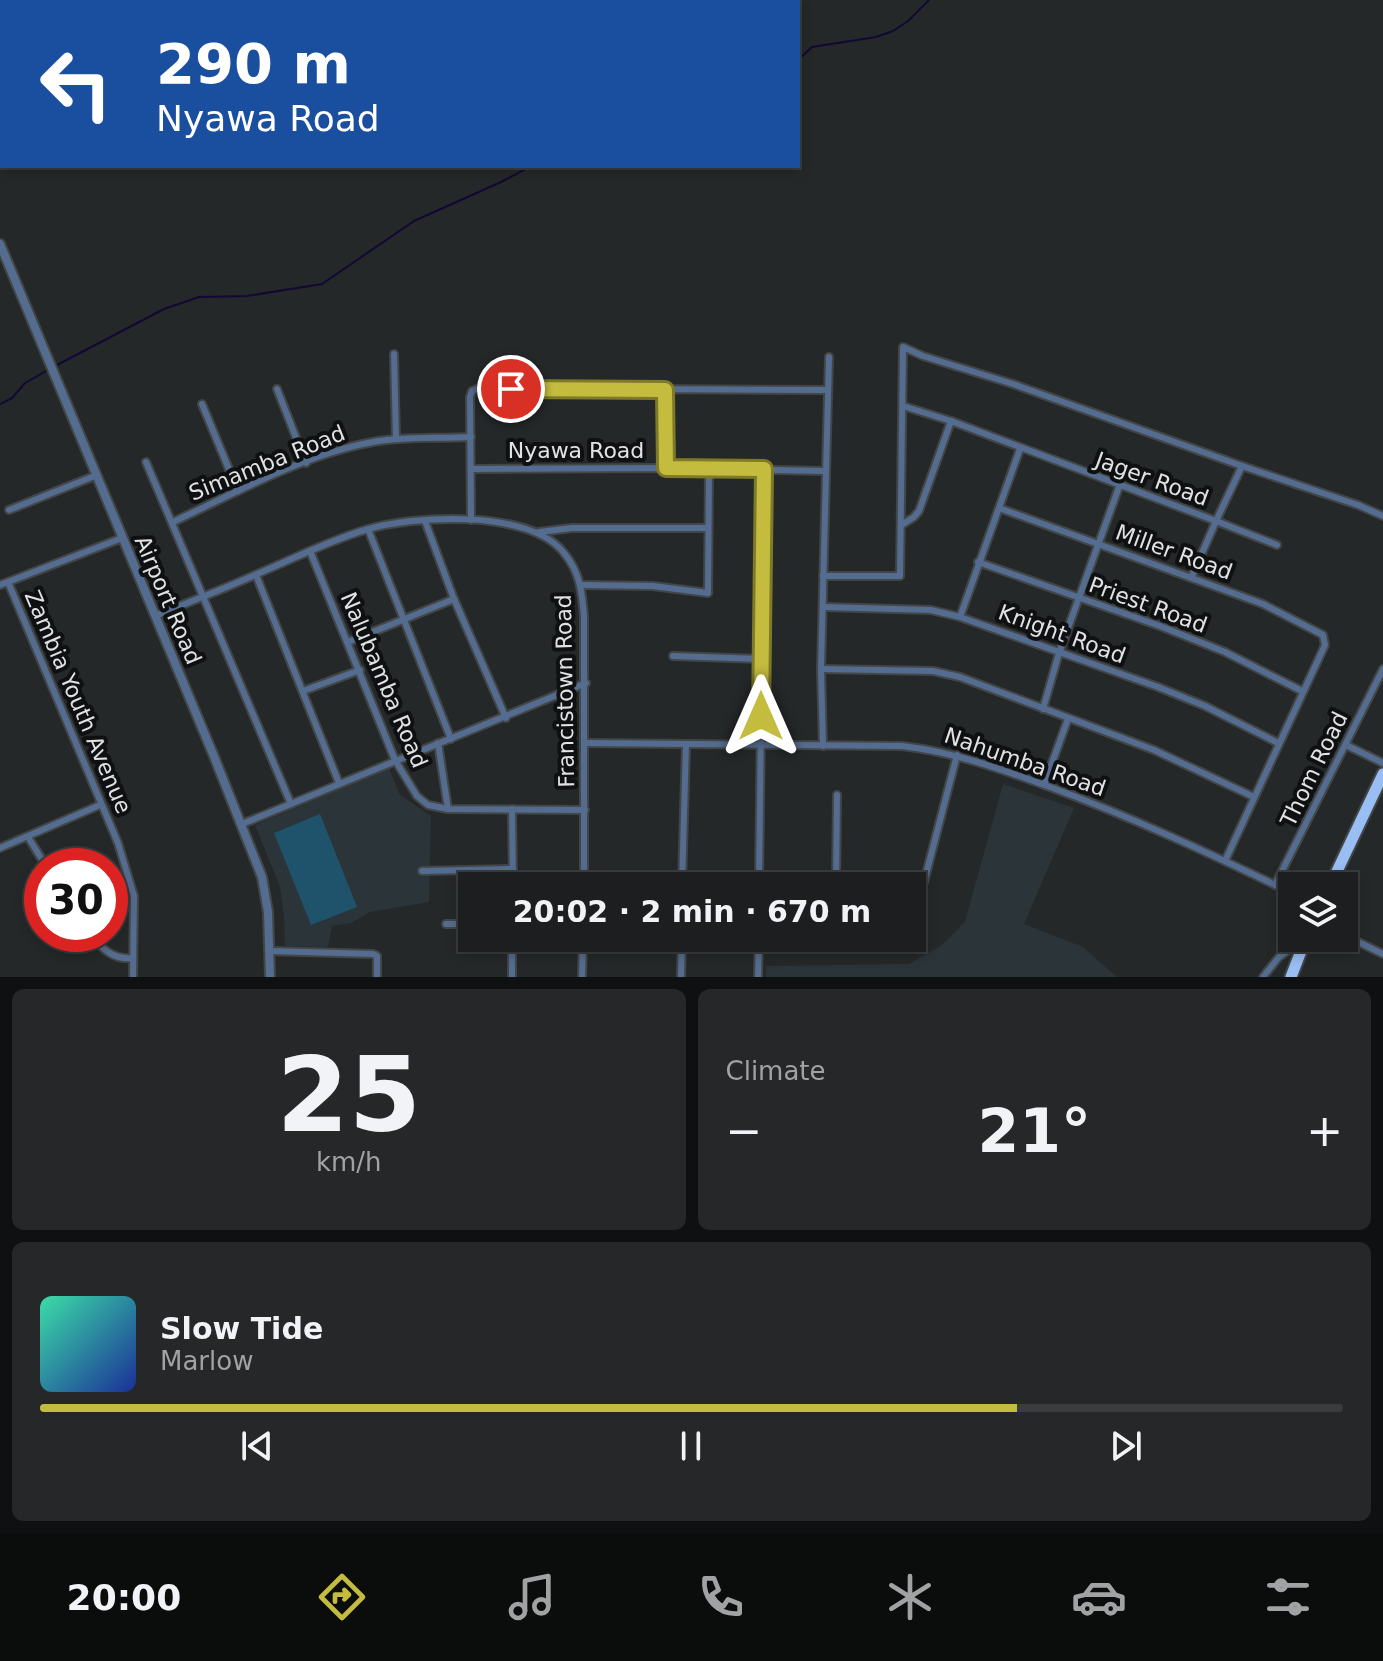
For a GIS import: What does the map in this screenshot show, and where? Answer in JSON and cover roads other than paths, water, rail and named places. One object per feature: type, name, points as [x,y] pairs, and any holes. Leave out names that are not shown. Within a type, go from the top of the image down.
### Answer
[{"type":"highway","points":[[1337,872],[1383,774]]},
{"type":"highway","points":[[1291,977],[1301,952]]},
{"type":"street","name":"Airport Road","points":[[1,248],[262,877],[270,977]]},
{"type":"street","points":[[823,576],[900,576],[903,347],[1383,516]]},
{"type":"street","points":[[394,354],[396,439]]},
{"type":"street","points":[[823,746],[821,669],[829,357]]},
{"type":"street","points":[[471,520],[470,397],[472,391],[479,388],[827,390]]},
{"type":"street","points":[[277,389],[306,463]]},
{"type":"street","points":[[665,390],[666,468]]},
{"type":"street","points":[[202,404],[238,491]]},
{"type":"street","name":"Jager Road","points":[[903,406],[951,421],[1119,487],[1216,521],[1192,576]]},
{"type":"street","points":[[903,524],[919,511],[951,421]]},
{"type":"street","name":"Simamba Road","points":[[173,522],[238,491],[360,444],[396,439],[471,437]]},
{"type":"street","points":[[960,617],[1020,449]]},
{"type":"street","points":[[146,462],[291,804]]},
{"type":"street","points":[[1242,466],[1216,521],[1277,545]]},
{"type":"street","name":"Nyawa Road","points":[[471,469],[825,471]]},
{"type":"street","points":[[759,872],[764,469]]},
{"type":"street","points":[[581,585],[653,586],[708,593],[709,470]]},
{"type":"street","points":[[9,510],[97,475]]},
{"type":"street","points":[[1043,709],[1059,653],[1119,487]]},
{"type":"street","name":"Miller Road","points":[[999,508],[1192,576],[1263,604],[1319,632],[1325,645],[1302,691]]},
{"type":"street","name":"Francistown Road","points":[[155,616],[368,529],[425,521],[471,520],[504,523],[538,532],[563,551],[577,572],[581,585],[586,683],[584,872]]},
{"type":"street","points":[[425,521],[454,599],[506,718]]},
{"type":"street","points":[[538,532],[572,528],[707,528]]},
{"type":"street","points":[[368,529],[451,739]]},
{"type":"street","points":[[4,583],[122,538]]},
{"type":"street","name":"Nalubamba Road","points":[[310,551],[395,760],[417,796],[428,805],[448,809],[585,810]]},
{"type":"street","name":"Priest Road","points":[[978,562],[1160,626],[1225,652],[1302,691]]},
{"type":"street","points":[[256,575],[339,783]]},
{"type":"street","name":"Zambia Youth Avenue","points":[[4,583],[118,843],[134,896],[133,977]]},
{"type":"street","points":[[348,642],[454,599]]},
{"type":"street","name":"Knight Road","points":[[823,607],[931,610],[960,617],[1170,692],[1278,743]]},
{"type":"street","points":[[673,656],[761,659]]},
{"type":"street","points":[[821,669],[933,671],[960,677],[1154,750],[1254,797]]},
{"type":"street","name":"Thom Road","points":[[1275,885],[1383,669]]},
{"type":"street","points":[[303,691],[360,670]]},
{"type":"street","points":[[242,824],[586,683]]},
{"type":"street","points":[[1225,861],[1302,691]]},
{"type":"street","points":[[1044,785],[1068,719]]},
{"type":"street","points":[[438,743],[448,809]]},
{"type":"street","name":"Nahumba Road","points":[[585,743],[902,746],[957,755],[1095,803],[1278,886]]},
{"type":"street","points":[[682,872],[686,744]]},
{"type":"street","points":[[1346,745],[1383,763]]},
{"type":"street","points":[[926,874],[957,755]]},
{"type":"street","points":[[836,872],[837,795]]},
{"type":"street","points":[[0,848],[100,805]]},
{"type":"street","points":[[422,871],[513,869],[512,809]]},
{"type":"street","points":[[28,837],[35,848]]},
{"type":"street","points":[[446,924],[458,924]]},
{"type":"street","points":[[1358,942],[1383,954]]},
{"type":"street","points":[[270,951],[376,954],[377,977]]},
{"type":"street","points":[[107,952],[133,958]]},
{"type":"street","points":[[512,952],[512,977]]},
{"type":"street","points":[[582,977],[583,952]]},
{"type":"street","points":[[681,977],[682,952]]},
{"type":"street","points":[[758,977],[759,952]]},
{"type":"street","points":[[1263,977],[1286,952]]},
{"type":"waterway","points":[[800,58],[812,47],[876,37],[893,31],[929,0]]},
{"type":"waterway","points":[[57,365],[164,309],[199,297],[247,296],[322,284],[414,221],[527,168]]},
{"type":"waterway","points":[[0,404],[12,398],[25,383],[48,370]]}]
